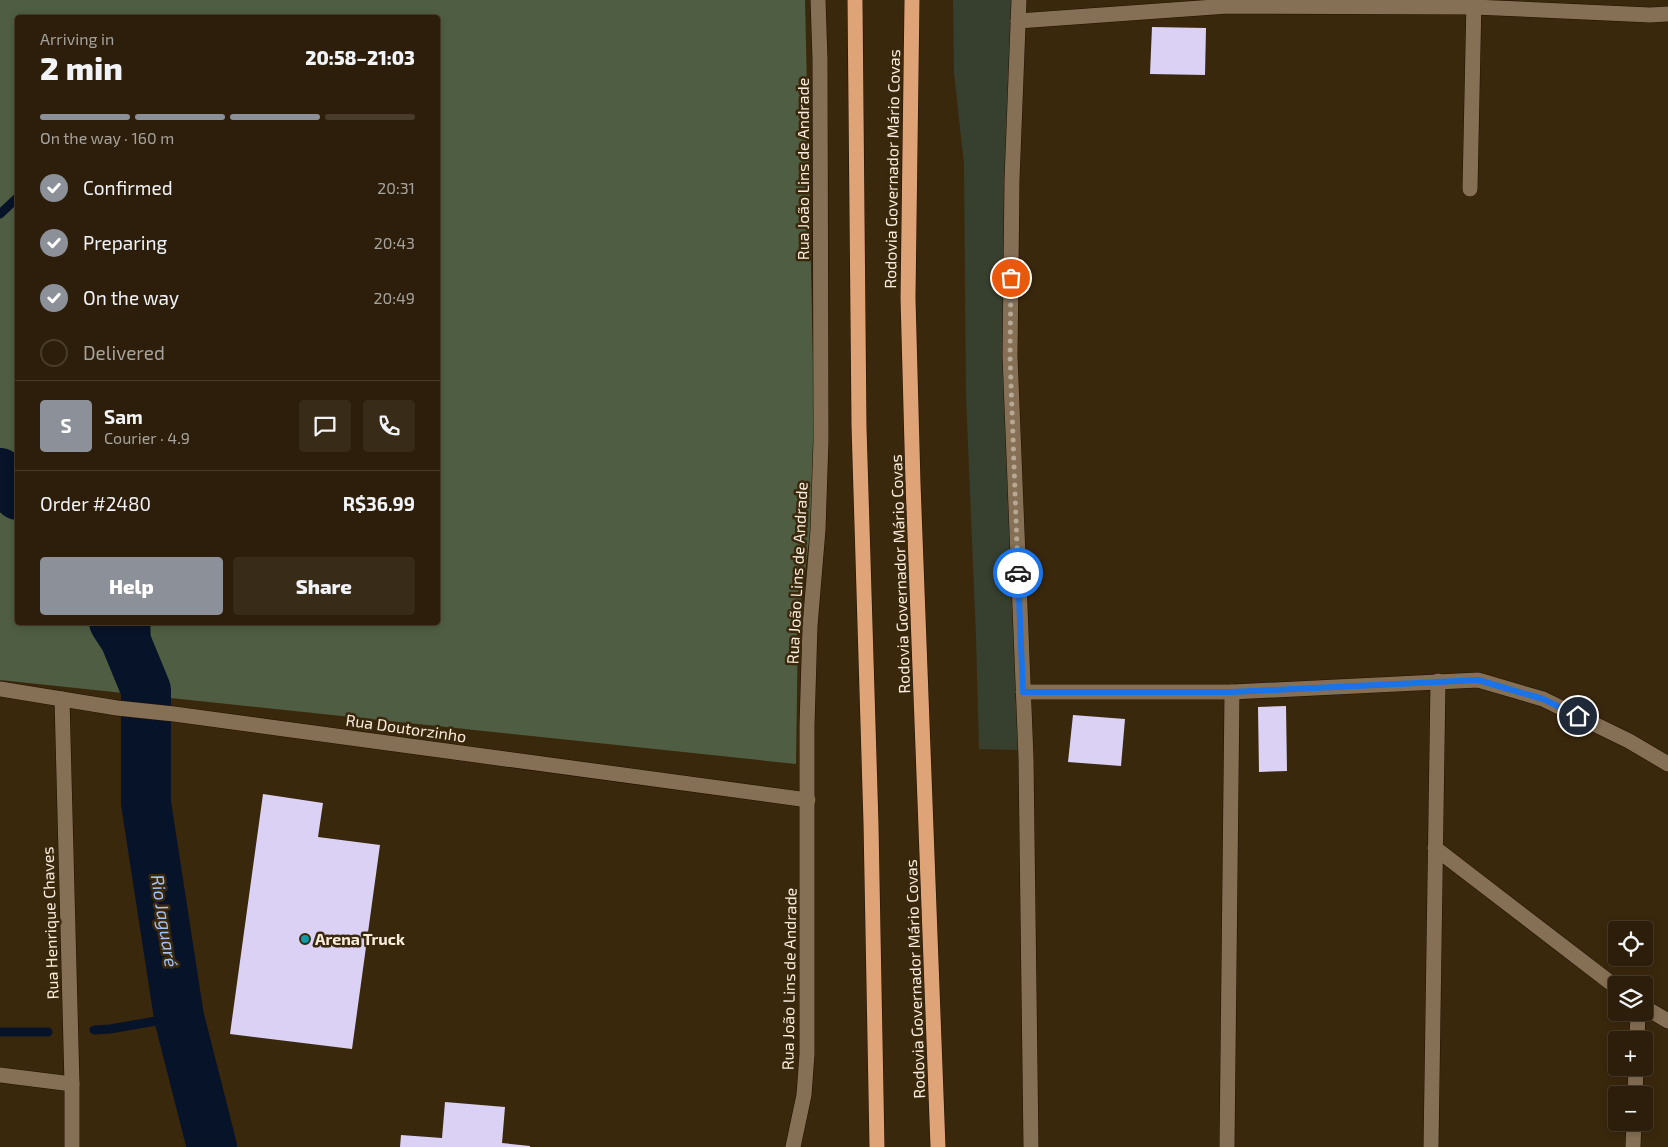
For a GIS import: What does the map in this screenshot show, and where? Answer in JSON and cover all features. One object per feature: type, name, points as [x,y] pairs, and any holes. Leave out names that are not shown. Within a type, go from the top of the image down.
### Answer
[{"type":"highway","name":"Rodovia Governador Mário Covas","points":[[855,0],[859,426],[871,824],[877,1147]]},
{"type":"highway","name":"Rodovia Governador Mário Covas","points":[[912,0],[908,298],[913,483],[938,1147]]},
{"type":"street","name":"Rua João Lins de Andrade","points":[[793,1147],[804,1094],[807,1054],[807,725],[810,626],[818,530],[821,440],[820,59],[818,0]]},
{"type":"street","points":[[1019,0],[1012,180],[1010,356],[1026,758],[1031,1147]]},
{"type":"street","points":[[1018,21],[1228,3],[1474,3],[1650,7],[1668,14]]},
{"type":"street","points":[[1470,189],[1474,3]]},
{"type":"street","points":[[1023,692],[1232,692],[1438,680],[1478,680],[1543,699],[1629,740],[1668,764]]},
{"type":"street","points":[[1431,1147],[1438,680]]},
{"type":"street","name":"Rua Doutorzinho","points":[[0,689],[117,708],[174,714],[808,800]]},
{"type":"street","points":[[1227,1147],[1232,692]]},
{"type":"street","name":"Rua Henrique Chaves","points":[[62,699],[72,1147]]},
{"type":"street","points":[[1435,848],[1608,981]]},
{"type":"street","points":[[1653,1012],[1668,1021]]},
{"type":"street","points":[[0,1075],[72,1084]]},
{"type":"street","points":[[1633,1147],[1634,1131]]},
{"type":"green space","points":[[0,0],[805,0],[816,493],[798,619],[796,764],[0,680]]},
{"type":"green space","points":[[953,0],[1016,0],[1014,112],[1020,750],[979,749],[966,396],[964,164],[954,72]]},
{"type":"building","points":[[1152,27],[1206,28],[1205,75],[1150,74]]},
{"type":"building","points":[[1286,706],[1287,771],[1259,772],[1258,707]]},
{"type":"building","points":[[1073,715],[1125,719],[1121,766],[1068,762]]},
{"type":"building","name":"Arena Truck","points":[[263,794],[323,803],[318,837],[380,845],[352,1049],[230,1034]]},
{"type":"building","points":[[445,1102],[505,1107],[502,1143],[530,1147],[400,1147],[401,1135],[442,1138]]},
{"type":"waterway","name":"Rio Jaguaré","points":[[0,214],[15,200]]},
{"type":"waterway","name":"Rio Jaguaré","points":[[0,473],[15,491]]},
{"type":"waterway","name":"Rio Jaguaré","points":[[116,625],[125,639],[146,690],[146,803],[179,1017],[212,1147]]},
{"type":"waterway","name":"Rio Jaguaré","points":[[146,625],[146,690]]},
{"type":"waterway","points":[[94,1030],[179,1017]]},
{"type":"waterway","points":[[0,1032],[48,1032]]},
{"type":"way so far","points":[[1011,278],[1010,356],[1018,573]]},
{"type":"place","name":"Arena Truck","points":[[305,939]]},
{"type":"route","points":[[1018,573],[1023,692],[1232,692],[1438,680],[1478,680],[1505,686],[1543,699],[1578,716]]}]
